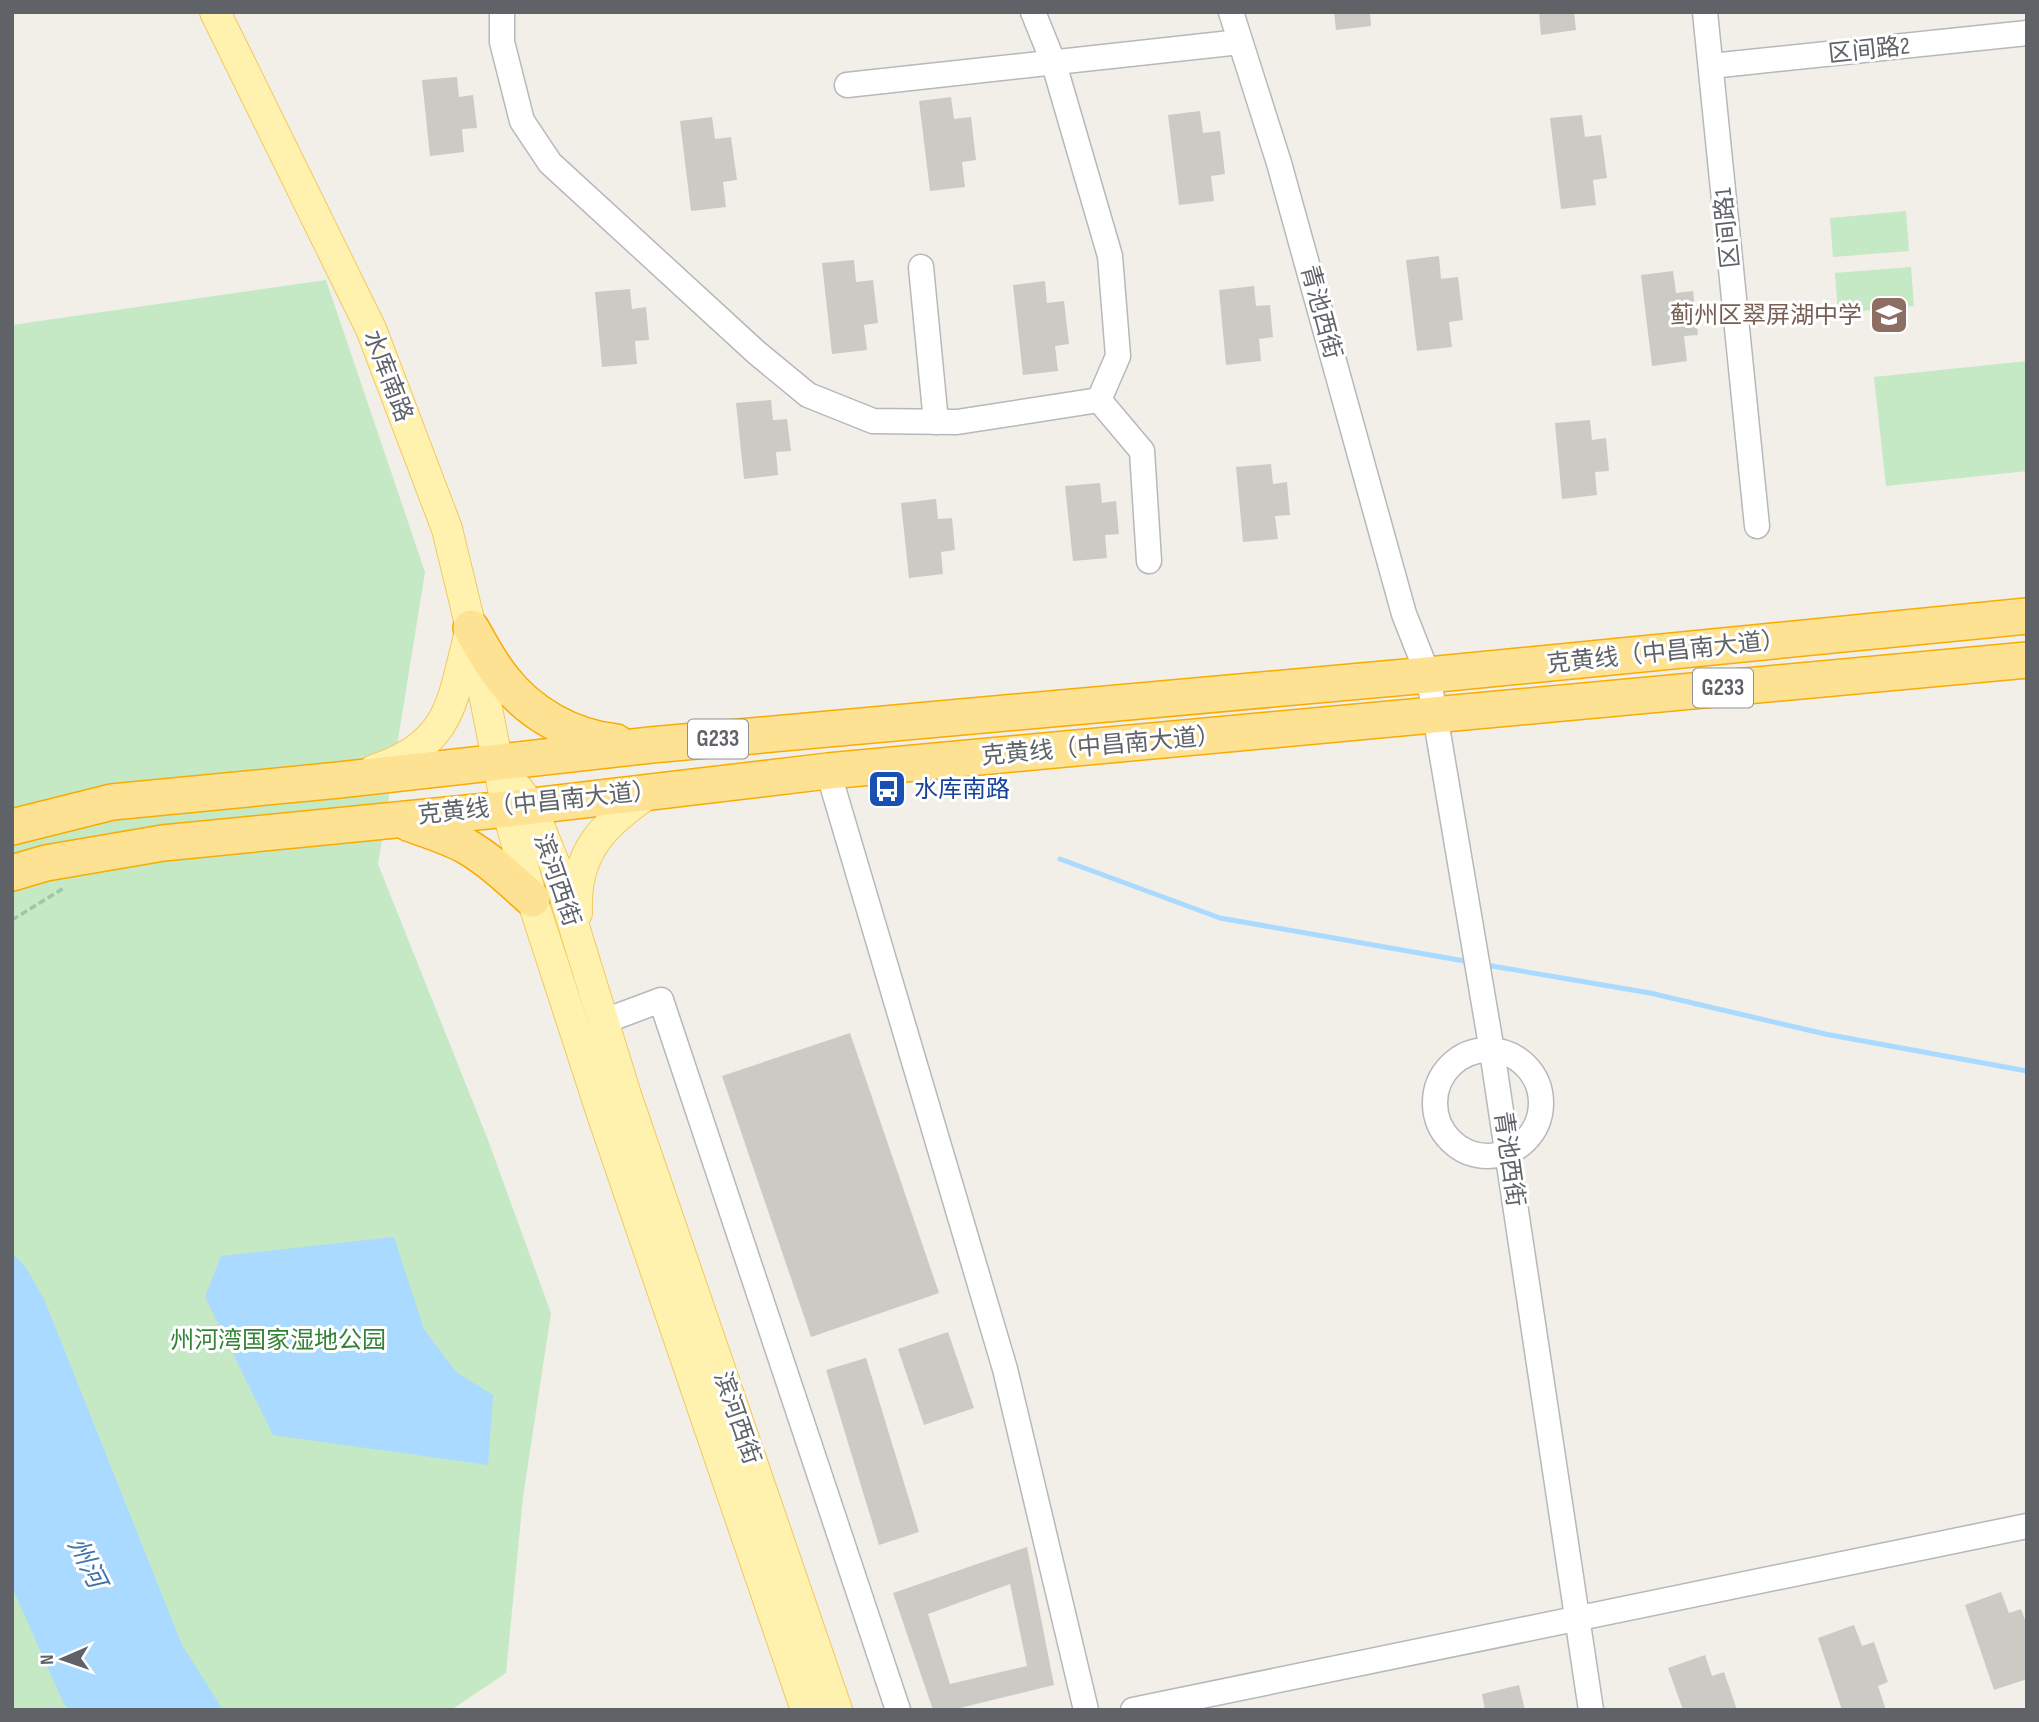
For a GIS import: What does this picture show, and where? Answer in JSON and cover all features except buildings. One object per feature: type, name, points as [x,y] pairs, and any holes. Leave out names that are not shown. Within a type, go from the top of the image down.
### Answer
[{"type":"highway","name":"克黄线（中昌南大道）","points":[[12,827],[112,802],[651,745],[1420,676],[2027,616]]},
{"type":"highway","points":[[471,628],[503,680],[535,711],[583,735],[608,741],[651,745]]},
{"type":"highway","name":"克黄线（中昌南大道）","points":[[12,873],[46,863],[163,842],[519,807],[828,771],[2027,660]]},
{"type":"highway","points":[[395,819],[448,837],[468,847],[502,871],[531,899]]},
{"type":"main road","name":"水库南路","points":[[215,12],[371,329],[447,530],[499,763]]},
{"type":"main road","points":[[339,780],[400,762],[433,735],[446,716],[454,694],[471,628]]},
{"type":"main road","name":"滨河西街","points":[[499,763],[519,807],[555,864],[602,1022],[837,1710]]},
{"type":"main road","points":[[578,942],[576,898],[578,877],[585,856],[612,820],[655,790]]},
{"type":"main road","name":"滨河西街","points":[[519,807],[531,899],[806,1710]]},
{"type":"street","points":[[502,12],[502,42],[522,121],[550,163],[757,354],[808,395],[873,421],[957,422],[1099,400]]},
{"type":"street","points":[[1033,12],[1054,64],[1110,256],[1118,356],[1099,400]]},
{"type":"street","name":"青池西街","points":[[1231,12],[1279,163],[1420,676],[1500,1154],[1570,1618],[1578,1710]]},
{"type":"street","name":"区间路1","points":[[1705,12],[1757,526]]},
{"type":"street","name":"区间路2","points":[[1711,66],[2027,33]]},
{"type":"street","points":[[846,85],[1054,64],[1240,41]]},
{"type":"street","points":[[921,267],[936,422]]},
{"type":"street","points":[[1099,400],[1142,451],[1149,561]]},
{"type":"street","points":[[828,771],[1005,1369],[1086,1710]]},
{"type":"street","points":[[602,1022],[662,1000],[898,1710]]},
{"type":"street","points":[[1484,1051],[1515,1057],[1529,1069],[1538,1084],[1541,1102],[1539,1120],[1530,1136],[1517,1148],[1500,1154],[1484,1157],[1467,1152],[1453,1143],[1442,1130],[1436,1113],[1435,1096],[1440,1080],[1450,1066],[1464,1056],[1484,1051]]},
{"type":"street","points":[[1133,1710],[2027,1526]]},
{"type":"street","name":"青池西街","points":[[1570,1618],[1591,1710]]},
{"type":"green space","points":[[1906,211],[1909,251],[1833,257],[1830,218]]},
{"type":"green space","points":[[1911,267],[1914,306],[1838,313],[1835,273]]},
{"type":"green space","name":"州河湾国家湿地公园","points":[[326,280],[425,572],[378,864],[488,1140],[551,1313],[523,1497],[506,1673],[451,1710],[12,1710],[12,325]]},
{"type":"green space","points":[[2027,361],[2027,471],[1886,486],[1874,377]]},
{"type":"water","points":[[394,1237],[424,1329],[456,1372],[493,1395],[488,1465],[273,1435],[205,1297],[221,1256]]},
{"type":"water","name":"州河","points":[[12,1253],[26,1268],[44,1299],[182,1645],[223,1710],[70,1710],[64,1704],[12,1587]]},
{"type":"waterway","points":[[1060,859],[1220,918],[1470,962]]},
{"type":"waterway","points":[[1486,965],[1650,993],[1825,1034],[2027,1071]]},
{"type":"place","name":"蓟州区翠屏湖中学","points":[[1889,315]]},
{"type":"place","name":"水库南路","points":[[887,789]]}]
